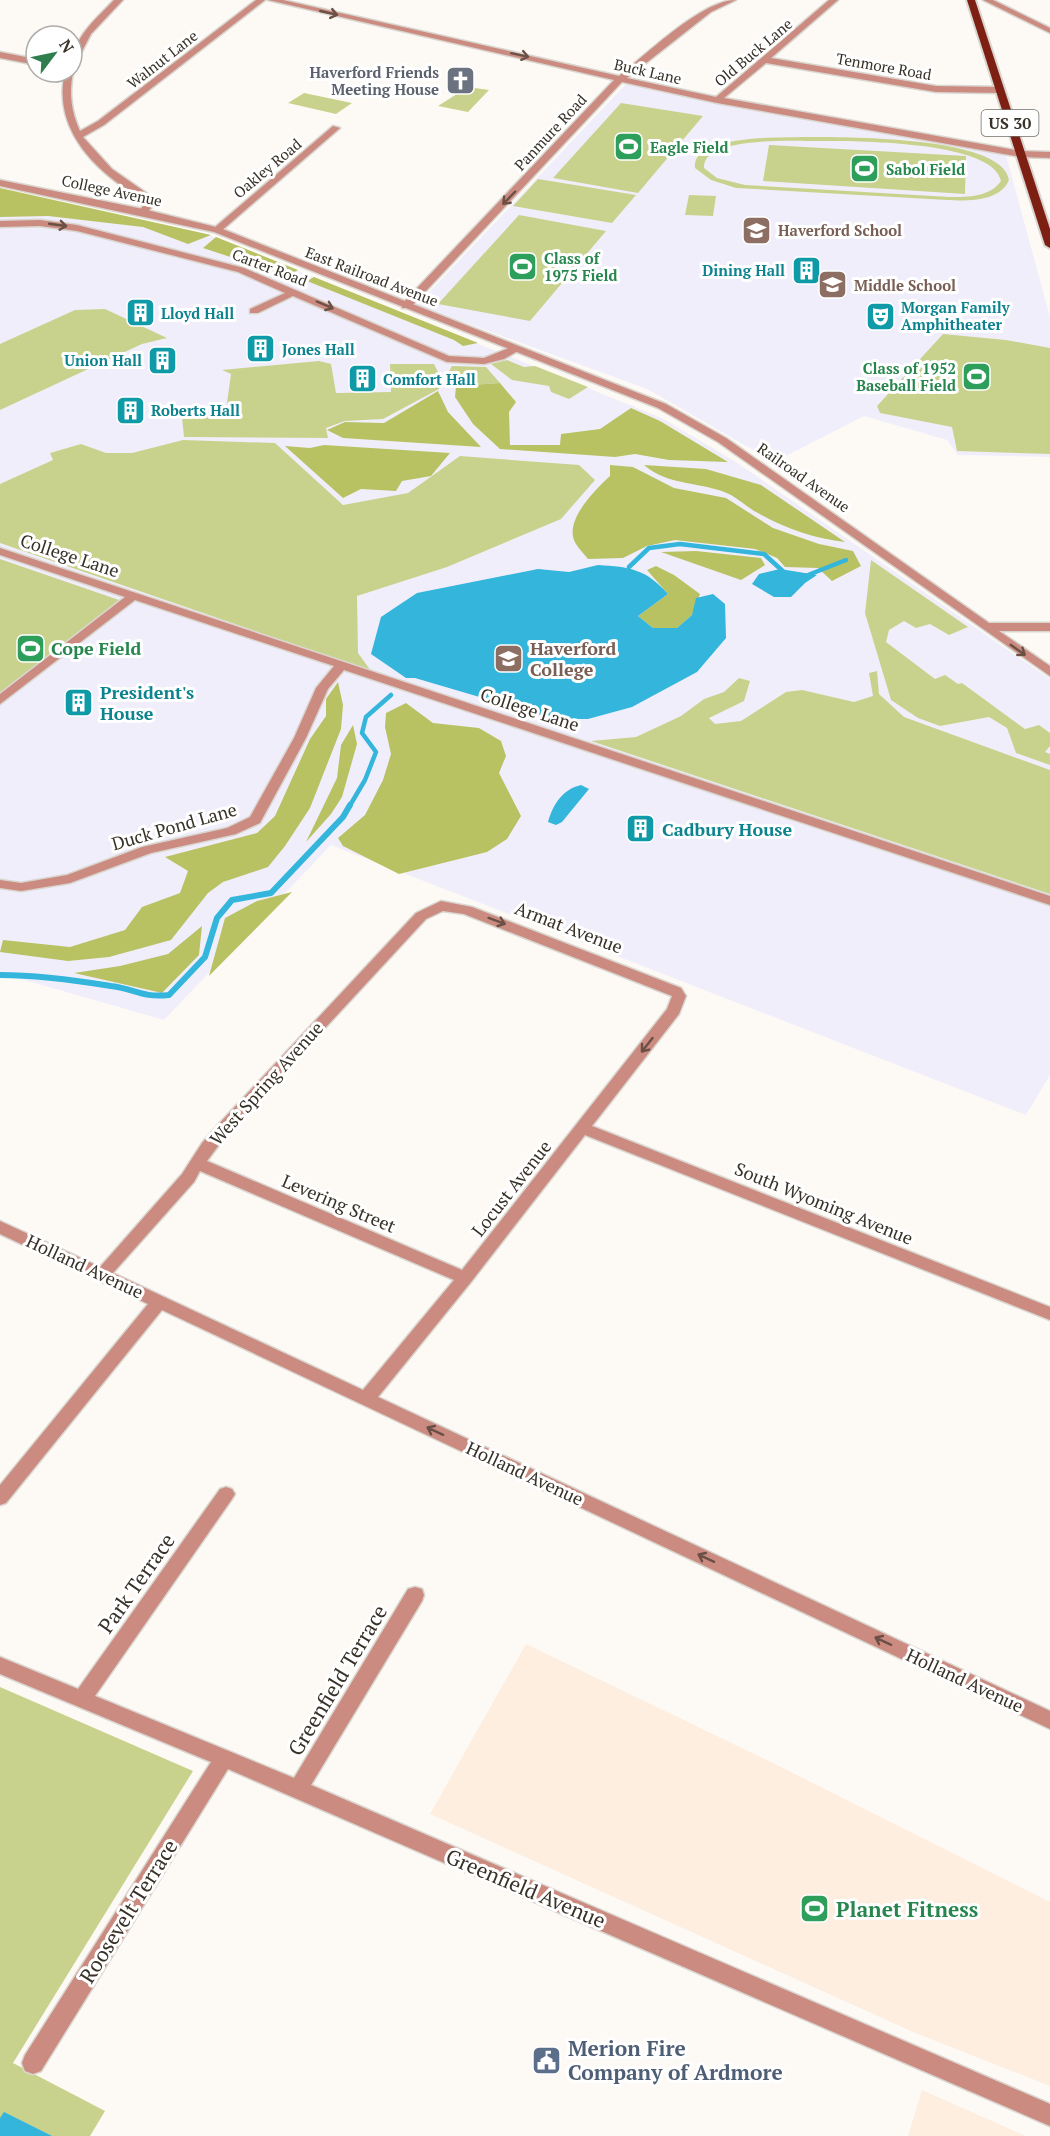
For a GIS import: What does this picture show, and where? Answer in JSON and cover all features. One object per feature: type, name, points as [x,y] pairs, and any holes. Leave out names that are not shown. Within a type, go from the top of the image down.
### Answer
[{"type":"highway","name":"US 30","points":[[971,0],[1050,245]]},
{"type":"street","points":[[84,39],[119,0]]},
{"type":"street","name":"Walnut Lane","points":[[78,136],[101,123],[261,0]]},
{"type":"street","name":"Buck Lane","points":[[272,0],[717,100],[1021,154],[1050,155]]},
{"type":"street","name":"Panmure Road","points":[[406,306],[620,79],[708,10],[732,0]]},
{"type":"street","name":"Old Buck Lane","points":[[717,100],[766,60],[830,0]]},
{"type":"street","points":[[987,0],[1050,31]]},
{"type":"street","points":[[0,55],[24,60]]},
{"type":"street","name":"Tenmore Road","points":[[766,60],[936,89],[1000,90]]},
{"type":"street","points":[[65,84],[63,89],[68,116],[78,136],[107,170],[152,201],[143,212]]},
{"type":"street","name":"Oakley Road","points":[[217,230],[336,128]]},
{"type":"street","name":"College Avenue","points":[[0,183],[143,212],[217,230]]},
{"type":"street","name":"Carter Road","points":[[0,224],[40,222],[96,232],[218,264],[294,292],[447,359],[481,363],[518,348]]},
{"type":"street","name":"East Railroad Avenue","points":[[217,230],[518,348]]},
{"type":"street","points":[[254,311],[294,292]]},
{"type":"street","name":"Railroad Avenue","points":[[518,348],[647,400],[694,423],[1050,672]]},
{"type":"street","name":"College Lane","points":[[0,551],[1050,901]]},
{"type":"street","points":[[0,700],[134,595]]},
{"type":"street","points":[[986,627],[1050,627]]},
{"type":"street","name":"Duck Pond Lane","points":[[0,884],[21,887],[70,879],[147,850],[231,831],[255,820],[268,801],[300,738],[322,688],[341,666]]},
{"type":"street","name":"Armat Avenue","points":[[441,906],[467,910],[495,920],[668,987],[679,996]]},
{"type":"street","name":"West Spring Avenue","points":[[103,1274],[188,1178],[207,1147],[383,954],[421,916],[441,906]]},
{"type":"street","name":"Locust Avenue","points":[[366,1399],[587,1123],[674,1010],[679,996]]},
{"type":"street","name":"South Wyoming Avenue","points":[[587,1123],[1050,1314]]},
{"type":"street","name":"Levering Street","points":[[197,1163],[465,1278]]},
{"type":"street","name":"Holland Avenue","points":[[0,1227],[1050,1720]]},
{"type":"street","points":[[0,1498],[160,1301]]},
{"type":"street","name":"Park Terrace","points":[[83,1698],[226,1494]]},
{"type":"street","name":"Greenfield Terrace","points":[[298,1789],[416,1594]]},
{"type":"street","name":"Greenfield Avenue","points":[[0,1665],[83,1698],[223,1760],[298,1789],[1050,2115]]},
{"type":"street","name":"Roosevelt Terrace","points":[[33,2063],[223,1760]]},
{"type":"shaded area","name":"Haverford School","points":[[626,84],[706,102],[1006,155],[1050,317],[1050,457],[958,455],[947,440],[864,416],[774,462],[647,389],[417,305]]},
{"type":"shaded area","name":"Haverford College","points":[[0,190],[206,234],[662,418],[736,462],[1050,679],[1050,1075],[1026,1115],[331,845],[164,1020],[0,973]]},
{"type":"shaded area","points":[[526,1644],[779,1766],[1050,1902],[1050,2086],[913,2032],[430,1814]]},
{"type":"shaded area","points":[[922,2090],[1026,2136],[908,2136]]},
{"type":"green space","points":[[468,87],[489,90],[468,112],[438,106]]},
{"type":"green space","points":[[304,93],[352,103],[336,114],[288,103]]},
{"type":"green space","name":"Eagle Field","points":[[621,103],[703,116],[638,193],[553,178]]},
{"type":"green space","points":[[759,138],[883,139],[951,147],[979,154],[1000,165],[1009,180],[1005,187],[991,196],[973,200],[955,200],[736,188],[711,180],[695,168],[698,157],[707,149],[722,144]],"holes":[[[771,141],[888,143],[948,150],[974,157],[992,168],[1001,181],[985,193],[950,197],[745,185],[717,178],[704,168],[707,158],[718,150],[733,145]]]},
{"type":"green space","name":"Sabol Field","points":[[769,145],[966,156],[965,194],[763,181]]},
{"type":"green space","points":[[538,179],[636,195],[612,223],[513,206]]},
{"type":"green space","points":[[0,188],[211,235],[188,244],[143,227],[48,216],[0,217]]},
{"type":"green space","points":[[689,195],[716,196],[713,216],[685,215]]},
{"type":"green space","name":"Class of 1975 Field","points":[[519,215],[606,231],[530,321],[438,304]]},
{"type":"green space","points":[[216,237],[298,270],[293,273],[281,268],[273,271],[203,248]]},
{"type":"green space","points":[[314,277],[478,343],[463,346],[454,340],[307,281]]},
{"type":"green space","points":[[105,309],[167,338],[142,344],[0,410],[0,344],[75,310]]},
{"type":"green space","name":"Class of 1952 Baseball Field","points":[[943,334],[1006,340],[1050,348],[1050,454],[957,451],[952,427],[880,413],[877,406]]},
{"type":"green space","points":[[507,360],[524,367],[535,366],[588,387],[569,399],[551,392],[549,386],[512,380],[491,364]]},
{"type":"green space","points":[[319,361],[331,364],[336,393],[391,392],[390,364],[434,364],[442,380],[439,389],[383,419],[345,421],[326,428],[328,438],[184,437],[182,417],[226,410],[231,374],[222,370]]},
{"type":"green space","points":[[452,366],[486,367],[500,383],[456,386],[452,384],[448,373]]},
{"type":"green space","points":[[500,383],[516,402],[509,412],[510,445],[560,445],[561,434],[600,429],[631,408],[660,421],[728,462],[669,460],[635,454],[615,457],[500,449],[473,424],[455,397],[456,386]]},
{"type":"green space","points":[[438,391],[448,412],[481,447],[343,438],[327,430],[345,422],[384,423]]},
{"type":"green space","points":[[183,440],[275,443],[343,505],[408,493],[460,456],[579,465],[595,480],[561,519],[447,567],[357,596],[358,653],[371,671],[0,543],[0,484],[53,460],[50,453],[81,444],[106,453],[132,453]]},
{"type":"green space","points":[[324,445],[450,453],[431,476],[402,481],[396,491],[361,489],[343,498],[285,446],[310,448]]},
{"type":"green space","points":[[610,465],[633,467],[674,488],[726,498],[773,528],[819,544],[853,551],[861,566],[832,581],[818,568],[785,567],[777,558],[755,549],[675,540],[647,546],[623,558],[588,559],[576,544],[573,526],[582,507],[610,476]]},
{"type":"green space","points":[[644,465],[706,469],[761,485],[845,542],[789,528],[754,511],[731,495],[664,477]]},
{"type":"green space","points":[[696,551],[761,558],[765,565],[741,580],[661,552]]},
{"type":"green space","name":"Cope Field","points":[[0,559],[119,600],[0,696]]},
{"type":"green space","points":[[871,560],[968,627],[949,635],[930,624],[916,628],[904,621],[889,630],[886,642],[935,679],[945,675],[958,684],[962,683],[1025,729],[1039,725],[1050,733],[1050,746],[1045,752],[1050,754],[1050,765],[1016,753],[1007,728],[989,717],[940,726],[918,718],[891,700],[865,613]]},
{"type":"green space","points":[[656,566],[674,575],[700,594],[692,615],[677,628],[653,628],[638,616],[668,594],[647,570]]},
{"type":"green space","points":[[877,671],[879,694],[904,717],[1050,770],[1050,894],[591,741],[636,737],[681,716],[704,699],[724,692],[739,678],[750,681],[744,701],[709,718],[715,724],[741,721],[786,692],[802,690],[854,702],[873,696],[869,673]]},
{"type":"green space","points":[[338,682],[343,705],[341,729],[310,808],[268,867],[223,882],[208,893],[171,940],[109,957],[68,961],[0,952],[3,940],[70,947],[125,930],[142,907],[180,893],[188,871],[165,857],[257,833],[275,816],[310,739],[326,716],[326,699]]},
{"type":"green space","points":[[406,703],[433,723],[479,728],[501,741],[506,756],[499,773],[521,816],[507,839],[487,852],[399,874],[343,846],[338,838],[365,815],[383,780],[391,754],[385,727],[386,713]]},
{"type":"green space","points":[[353,725],[357,744],[342,797],[331,814],[306,842],[337,778],[341,745]]},
{"type":"green space","points":[[292,892],[209,976],[225,918],[257,901]]},
{"type":"green space","points":[[202,926],[199,955],[162,993],[74,973],[120,966],[168,954]]},
{"type":"green space","points":[[0,1687],[193,1771],[13,2063],[105,2111],[90,2136],[0,2136]]},
{"type":"water","points":[[598,565],[628,568],[645,574],[668,594],[638,616],[653,628],[677,628],[692,615],[696,598],[713,594],[725,604],[726,638],[697,672],[632,707],[588,719],[554,719],[415,678],[406,678],[371,654],[381,617],[417,593],[538,569],[569,572]]},
{"type":"water","points":[[780,569],[817,575],[791,597],[774,597],[752,584],[759,574]]},
{"type":"water","points":[[581,785],[589,789],[562,822],[556,825],[548,822],[560,798],[569,790]]},
{"type":"water","points":[[4,2112],[52,2136],[0,2136],[0,2118]]},
{"type":"waterway","points":[[629,567],[649,548],[680,544],[764,554],[786,574]]},
{"type":"waterway","points":[[808,575],[846,560]]},
{"type":"waterway","points":[[349,807],[365,780],[376,752],[362,733],[366,717],[391,695]]},
{"type":"waterway","points":[[0,975],[69,980],[120,987],[145,994],[169,995],[205,957],[217,918],[232,900],[271,893],[343,817],[350,805]]},
{"type":"place","name":"Haverford Friends Meeting House","points":[[460,81]]},
{"type":"place","name":"Eagle Field","points":[[629,147]]},
{"type":"place","name":"Sabol Field","points":[[865,169]]},
{"type":"place","name":"Haverford School","points":[[757,230]]},
{"type":"place","name":"Class of 1975 Field","points":[[523,267]]},
{"type":"place","name":"Dining Hall","points":[[806,270]]},
{"type":"place","name":"Middle School","points":[[833,285]]},
{"type":"place","name":"Lloyd Hall","points":[[140,313]]},
{"type":"place","name":"Morgan Family Amphitheater","points":[[880,316]]},
{"type":"place","name":"Jones Hall","points":[[261,349]]},
{"type":"place","name":"Union Hall","points":[[163,360]]},
{"type":"place","name":"Class of 1952 Baseball Field","points":[[977,377]]},
{"type":"place","name":"Comfort Hall","points":[[362,379]]},
{"type":"place","name":"Roberts Hall","points":[[130,410]]},
{"type":"place","name":"Cope Field","points":[[30,648]]},
{"type":"place","name":"Haverford College","points":[[509,658]]},
{"type":"place","name":"President's House","points":[[79,702]]},
{"type":"place","name":"Cadbury House","points":[[641,829]]},
{"type":"place","name":"Planet Fitness","points":[[815,1909]]},
{"type":"place","name":"Merion Fire Company of Ardmore","points":[[547,2060]]}]
